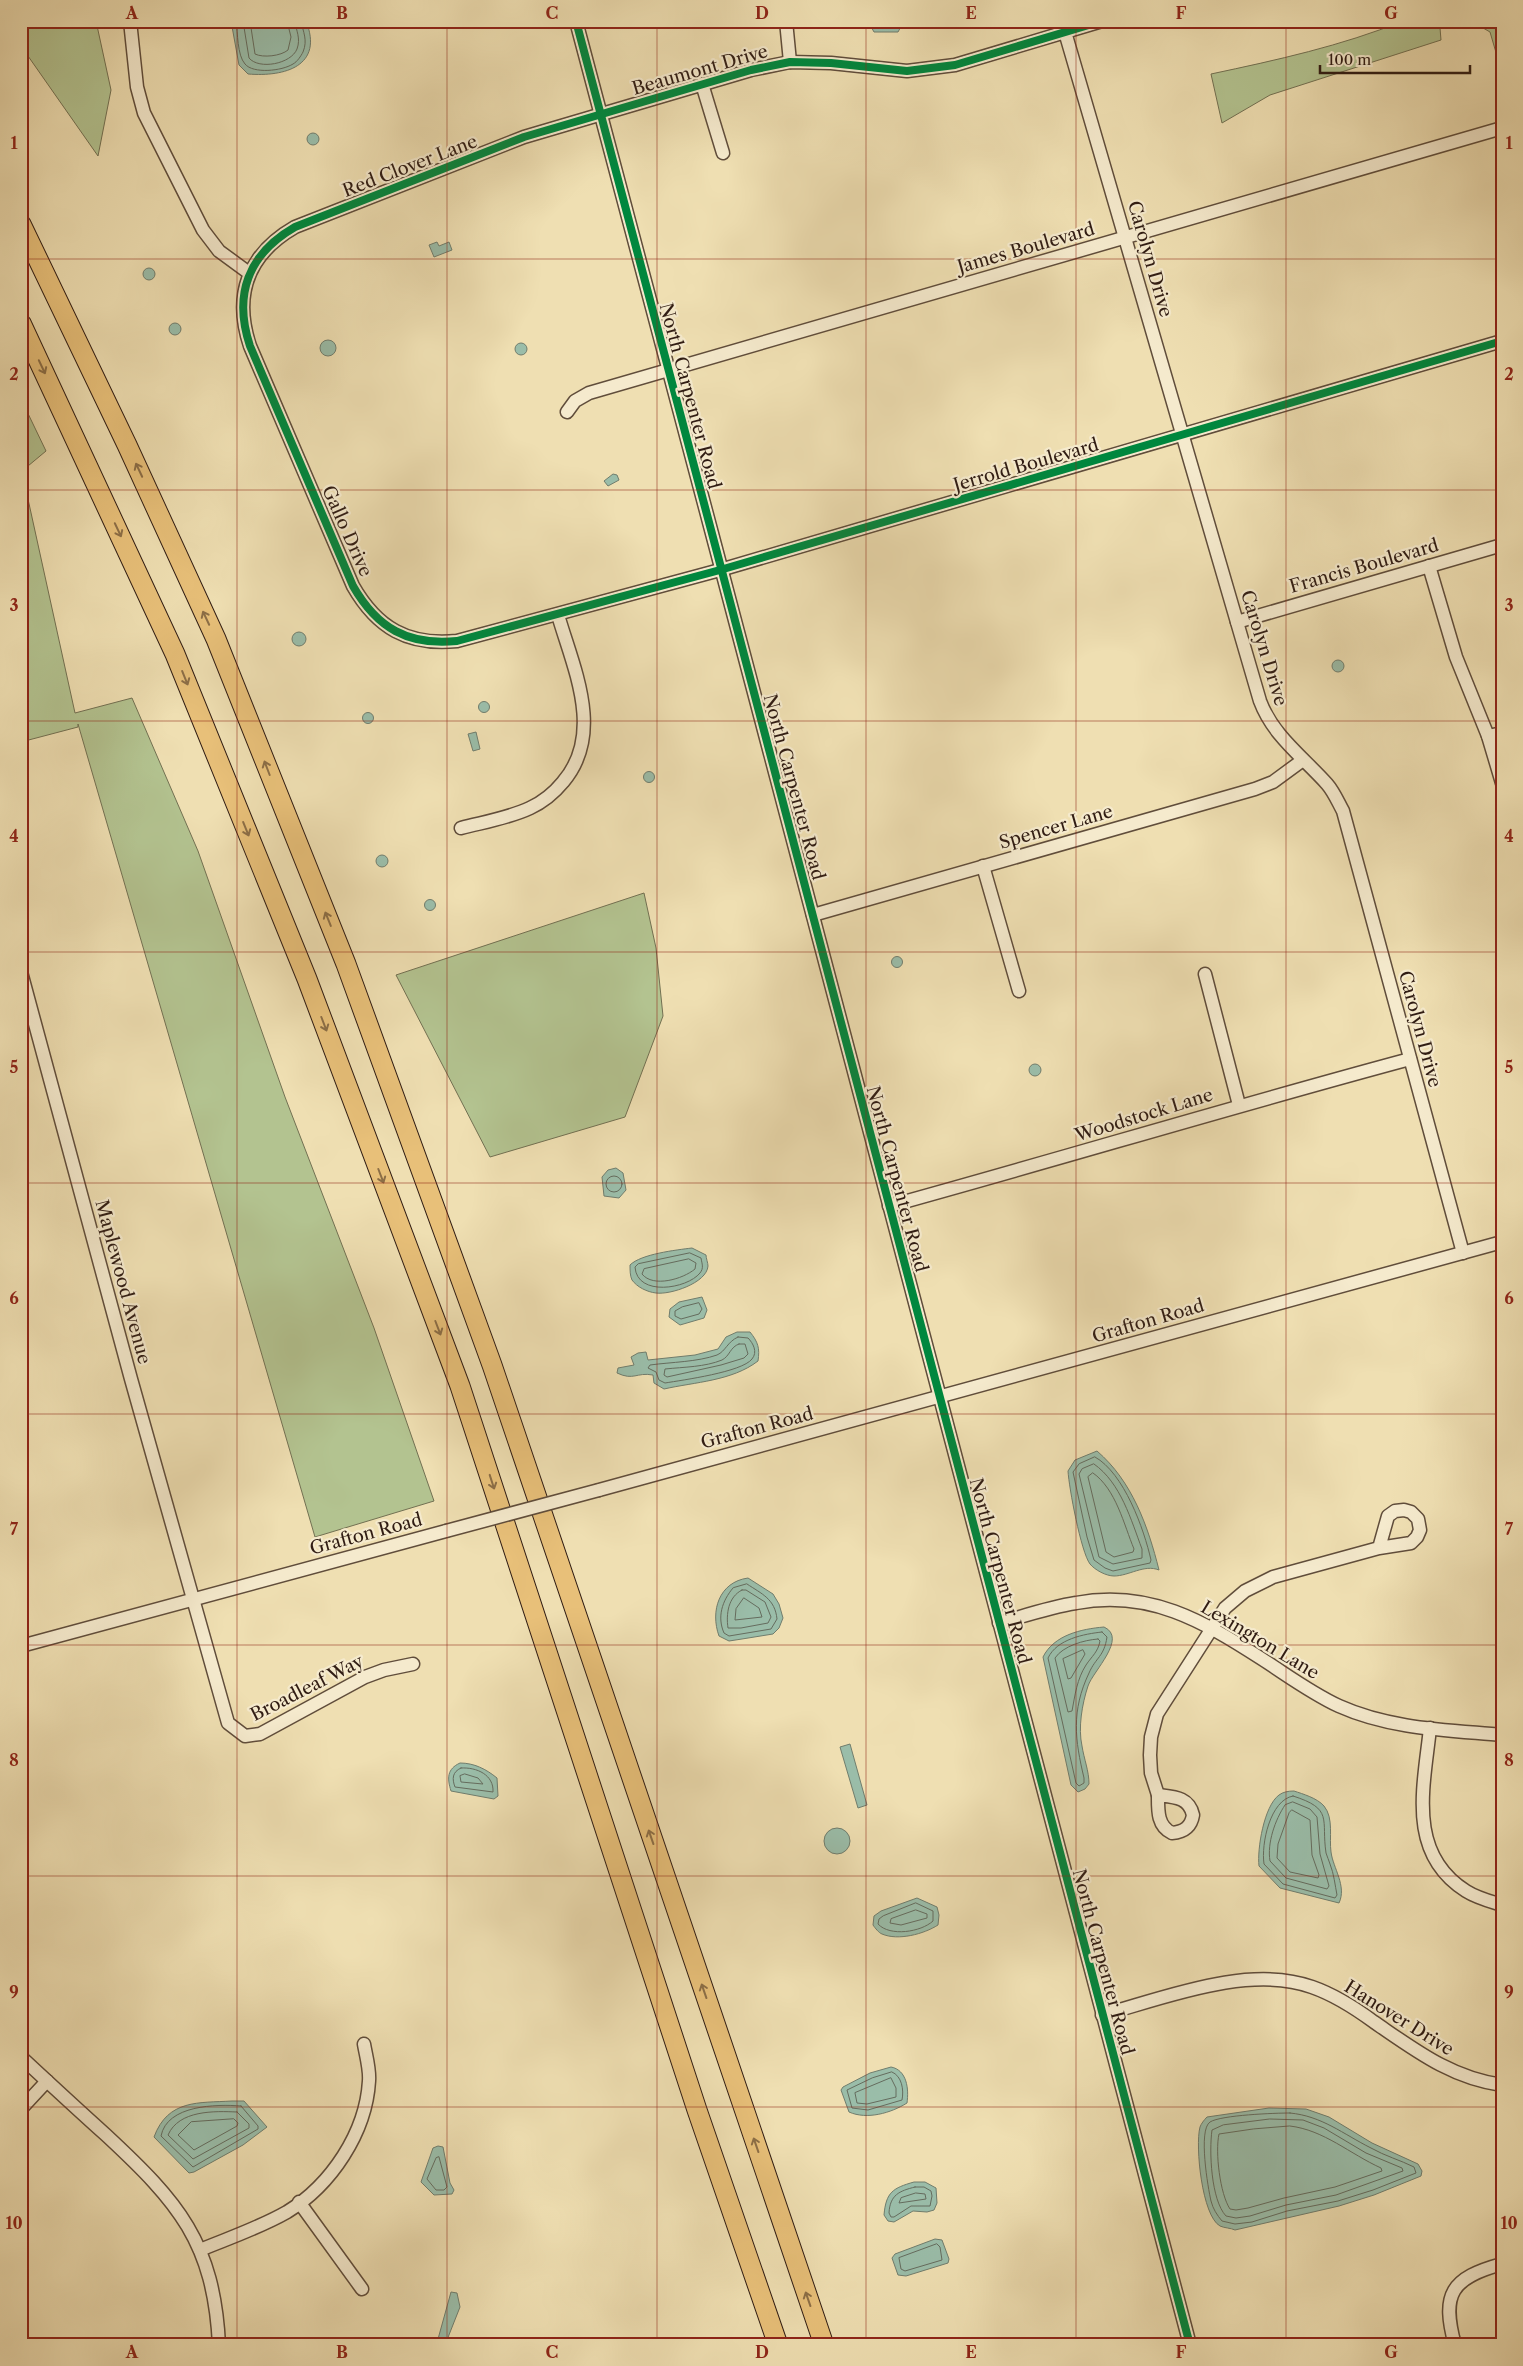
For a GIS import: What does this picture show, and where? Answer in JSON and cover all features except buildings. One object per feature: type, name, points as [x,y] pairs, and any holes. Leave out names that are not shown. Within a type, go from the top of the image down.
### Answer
[{"type":"highway","points":[[21,224],[127,445],[216,639],[346,964],[496,1374],[824,2345]]},
{"type":"highway","points":[[21,323],[175,654],[307,979],[460,1386],[694,2100],[778,2345]]},
{"type":"street","points":[[130,21],[137,87],[144,113],[202,230],[220,251],[250,273]]},
{"type":"street","name":"North Carpenter Road","points":[[576,21],[1190,2345]]},
{"type":"street","points":[[786,21],[790,62]]},
{"type":"street","name":"Beaumont Drive","points":[[601,115],[768,65],[790,62],[832,63],[883,70],[931,69],[955,65],[1102,21]]},
{"type":"street","name":"Carolyn Drive","points":[[1065,32],[1264,714],[1281,737],[1328,786],[1343,811],[1463,1253]]},
{"type":"street","points":[[702,84],[723,153]]},
{"type":"street","name":"Red Clover Lane","points":[[250,273],[269,246],[295,227],[524,137],[601,115]]},
{"type":"street","name":"James Boulevard","points":[[567,412],[575,401],[589,393],[1502,128]]},
{"type":"street","name":"Gallo Drive","points":[[250,273],[245,287],[242,309],[243,324],[250,346],[353,586],[370,612],[390,628],[405,636],[438,642],[457,641],[558,614]]},
{"type":"street","name":"Jerrold Boulevard","points":[[558,614],[720,570],[1502,341]]},
{"type":"street","name":"Francis Boulevard","points":[[1237,622],[1502,545]]},
{"type":"street","points":[[1428,566],[1456,657],[1488,736],[1502,783]]},
{"type":"street","points":[[461,828],[532,807],[557,790],[574,765],[584,737],[583,705],[558,614]]},
{"type":"street","points":[[1488,736],[1502,733]]},
{"type":"street","name":"Spencer Lane","points":[[813,915],[1255,788],[1273,782],[1302,760]]},
{"type":"street","points":[[982,866],[1018,991]]},
{"type":"street","name":"Maplewood Avenue","points":[[21,972],[192,1600]]},
{"type":"street","points":[[1205,974],[1240,1105]]},
{"type":"street","name":"Woodstock Lane","points":[[888,1206],[1240,1105],[1410,1059]]},
{"type":"street","name":"Grafton Road","points":[[21,1646],[599,1490],[1502,1242]]},
{"type":"street","points":[[1158,1795],[1150,1764],[1150,1746],[1154,1723],[1161,1706],[1210,1628],[1230,1602],[1257,1584],[1272,1577],[1379,1548]]},
{"type":"street","name":"Broadleaf Way","points":[[192,1600],[225,1719],[231,1727],[246,1736],[265,1733],[370,1675],[413,1664]]},
{"type":"street","name":"Lexington Lane","points":[[999,1623],[1075,1603],[1099,1600],[1149,1602],[1210,1628],[1314,1694],[1338,1706],[1380,1721],[1502,1735]]},
{"type":"street","points":[[1430,1728],[1422,1806],[1426,1839],[1437,1860],[1452,1879],[1471,1894],[1502,1905]]},
{"type":"street","name":"Hanover Drive","points":[[1102,2014],[1230,1981],[1272,1979],[1290,1981],[1311,1986],[1349,2004],[1424,2057],[1442,2067],[1461,2075],[1502,2085]]},
{"type":"street","points":[[200,2250],[265,2223],[299,2202],[318,2187],[339,2162],[356,2131],[366,2104],[370,2080],[364,2044]]},
{"type":"street","points":[[21,2057],[158,2184],[180,2212],[200,2250],[213,2289],[220,2345]]},
{"type":"street","points":[[21,2109],[47,2081]]},
{"type":"street","points":[[299,2202],[362,2289]]},
{"type":"street","points":[[1455,2345],[1448,2310],[1454,2291],[1470,2275],[1502,2264]]},
{"type":"shaded area","points":[[21,21],[96,21],[111,90],[98,156],[21,46]]},
{"type":"shaded area","points":[[1403,21],[1453,21],[1440,28],[1441,40],[1270,95],[1222,123],[1211,74],[1332,45]]},
{"type":"shaded area","points":[[1471,21],[1502,21],[1502,73],[1490,32]]},
{"type":"shaded area","points":[[21,399],[46,451],[28,466],[21,453]]},
{"type":"shaded area","points":[[26,490],[75,713],[132,698],[198,851],[285,1097],[374,1328],[434,1501],[315,1537],[78,724],[78,727],[21,742],[21,492]]},
{"type":"shaded area","points":[[644,893],[656,948],[663,1016],[625,1117],[490,1157],[396,975]]},
{"type":"water","points":[[231,21],[306,21],[310,36],[310,49],[298,66],[275,73],[248,74],[239,65]]},
{"type":"water","points":[[868,21],[904,21],[898,32],[874,32]]},
{"type":"water","points":[[313,133],[319,139],[313,145],[307,139]]},
{"type":"water","points":[[437,242],[439,246],[449,242],[452,250],[434,257],[429,245]]},
{"type":"water","points":[[147,268],[151,268],[155,274],[151,280],[147,280],[143,276],[143,272]]},
{"type":"water","points":[[177,323],[180,324],[180,334],[173,335],[170,334],[169,327],[170,324]]},
{"type":"water","points":[[328,340],[336,348],[328,356],[320,348]]},
{"type":"water","points":[[519,343],[523,343],[527,349],[523,355],[519,355],[515,351],[515,347]]},
{"type":"water","points":[[613,474],[617,475],[619,480],[608,486],[604,481]]},
{"type":"water","points":[[299,632],[304,634],[306,639],[304,644],[299,646],[294,644],[292,639],[294,634]]},
{"type":"water","points":[[1336,660],[1340,660],[1344,666],[1340,672],[1336,672],[1332,668],[1332,664]]},
{"type":"water","points":[[484,701],[490,707],[484,713],[478,707]]},
{"type":"water","points":[[368,712],[374,718],[368,724],[362,718]]},
{"type":"water","points":[[476,732],[480,749],[473,751],[468,734]]},
{"type":"water","points":[[649,771],[655,777],[649,783],[643,777]]},
{"type":"water","points":[[380,855],[384,855],[388,861],[384,867],[380,867],[376,863],[376,859]]},
{"type":"water","points":[[430,899],[436,905],[430,911],[424,905]]},
{"type":"water","points":[[895,957],[899,957],[902,962],[901,966],[895,967],[892,964],[892,960]]},
{"type":"water","points":[[1033,1064],[1037,1064],[1041,1070],[1037,1076],[1033,1076],[1029,1072],[1029,1068]]},
{"type":"water","points":[[616,1168],[623,1173],[626,1190],[619,1198],[604,1196],[602,1177],[608,1170]]},
{"type":"water","points":[[692,1248],[706,1255],[708,1265],[706,1272],[695,1283],[678,1290],[656,1293],[643,1289],[632,1280],[630,1265],[635,1261],[659,1253]]},
{"type":"water","points":[[702,1297],[707,1310],[704,1318],[680,1325],[669,1317],[670,1309],[679,1302]]},
{"type":"water","points":[[737,1332],[750,1332],[757,1342],[759,1352],[758,1361],[737,1373],[713,1380],[664,1389],[654,1383],[653,1375],[627,1376],[617,1373],[618,1368],[634,1365],[631,1357],[638,1353],[646,1352],[648,1360],[695,1355],[718,1349],[726,1337]]},
{"type":"water","points":[[1097,1451],[1120,1476],[1137,1505],[1150,1537],[1159,1570],[1148,1568],[1111,1576],[1090,1564],[1079,1534],[1068,1471],[1075,1460]]},
{"type":"water","points":[[748,1578],[773,1594],[779,1604],[783,1618],[779,1628],[773,1634],[729,1641],[719,1636],[716,1626],[719,1599],[730,1585]]},
{"type":"water","points":[[1104,1627],[1110,1632],[1112,1639],[1111,1647],[1091,1680],[1084,1700],[1080,1732],[1089,1784],[1085,1789],[1078,1792],[1071,1785],[1043,1657],[1048,1649],[1061,1638],[1086,1629]]},
{"type":"water","points":[[850,1744],[867,1805],[858,1808],[840,1747]]},
{"type":"water","points":[[460,1763],[480,1767],[497,1778],[498,1796],[494,1799],[451,1791],[449,1774]]},
{"type":"water","points":[[1294,1791],[1318,1801],[1327,1811],[1330,1822],[1332,1858],[1341,1884],[1339,1903],[1280,1888],[1259,1866],[1260,1839],[1269,1808],[1279,1795]]},
{"type":"water","points":[[837,1828],[846,1832],[850,1841],[846,1850],[837,1854],[828,1850],[824,1841],[828,1832]]},
{"type":"water","points":[[917,1898],[937,1907],[939,1915],[938,1925],[911,1936],[896,1937],[881,1933],[873,1925],[874,1916],[881,1911]]},
{"type":"water","points":[[891,2067],[901,2072],[904,2076],[908,2092],[907,2103],[894,2110],[879,2114],[863,2115],[849,2112],[841,2090],[843,2087],[870,2073]]},
{"type":"water","points":[[244,2101],[267,2127],[243,2145],[194,2172],[189,2173],[154,2137],[167,2116],[176,2109],[197,2103]]},
{"type":"water","points":[[1269,2108],[1306,2109],[1329,2117],[1372,2143],[1418,2164],[1422,2171],[1421,2176],[1374,2195],[1339,2206],[1235,2230],[1220,2226],[1214,2220],[1209,2209],[1201,2180],[1198,2149],[1200,2126],[1207,2117]]},
{"type":"water","points":[[443,2147],[450,2183],[454,2190],[452,2194],[434,2195],[421,2182],[433,2148]]},
{"type":"water","points":[[914,2182],[925,2182],[936,2188],[937,2203],[934,2210],[927,2212],[913,2211],[894,2222],[888,2221],[884,2215],[889,2196],[901,2186]]},
{"type":"water","points":[[935,2239],[942,2240],[949,2259],[948,2263],[906,2276],[898,2275],[892,2258],[895,2254]]},
{"type":"water","points":[[451,2292],[457,2293],[460,2307],[445,2345],[431,2345],[438,2339]]},
{"type":"cycle path","points":[[576,21],[1190,2345]]},
{"type":"cycle path","points":[[1102,21],[955,65],[907,71],[831,63],[790,62],[751,70],[524,137],[295,227],[279,238],[266,250],[248,277],[244,293],[245,327],[250,346],[353,586],[362,601],[384,623],[409,637],[439,642],[457,641],[720,570],[1502,341]]}]
